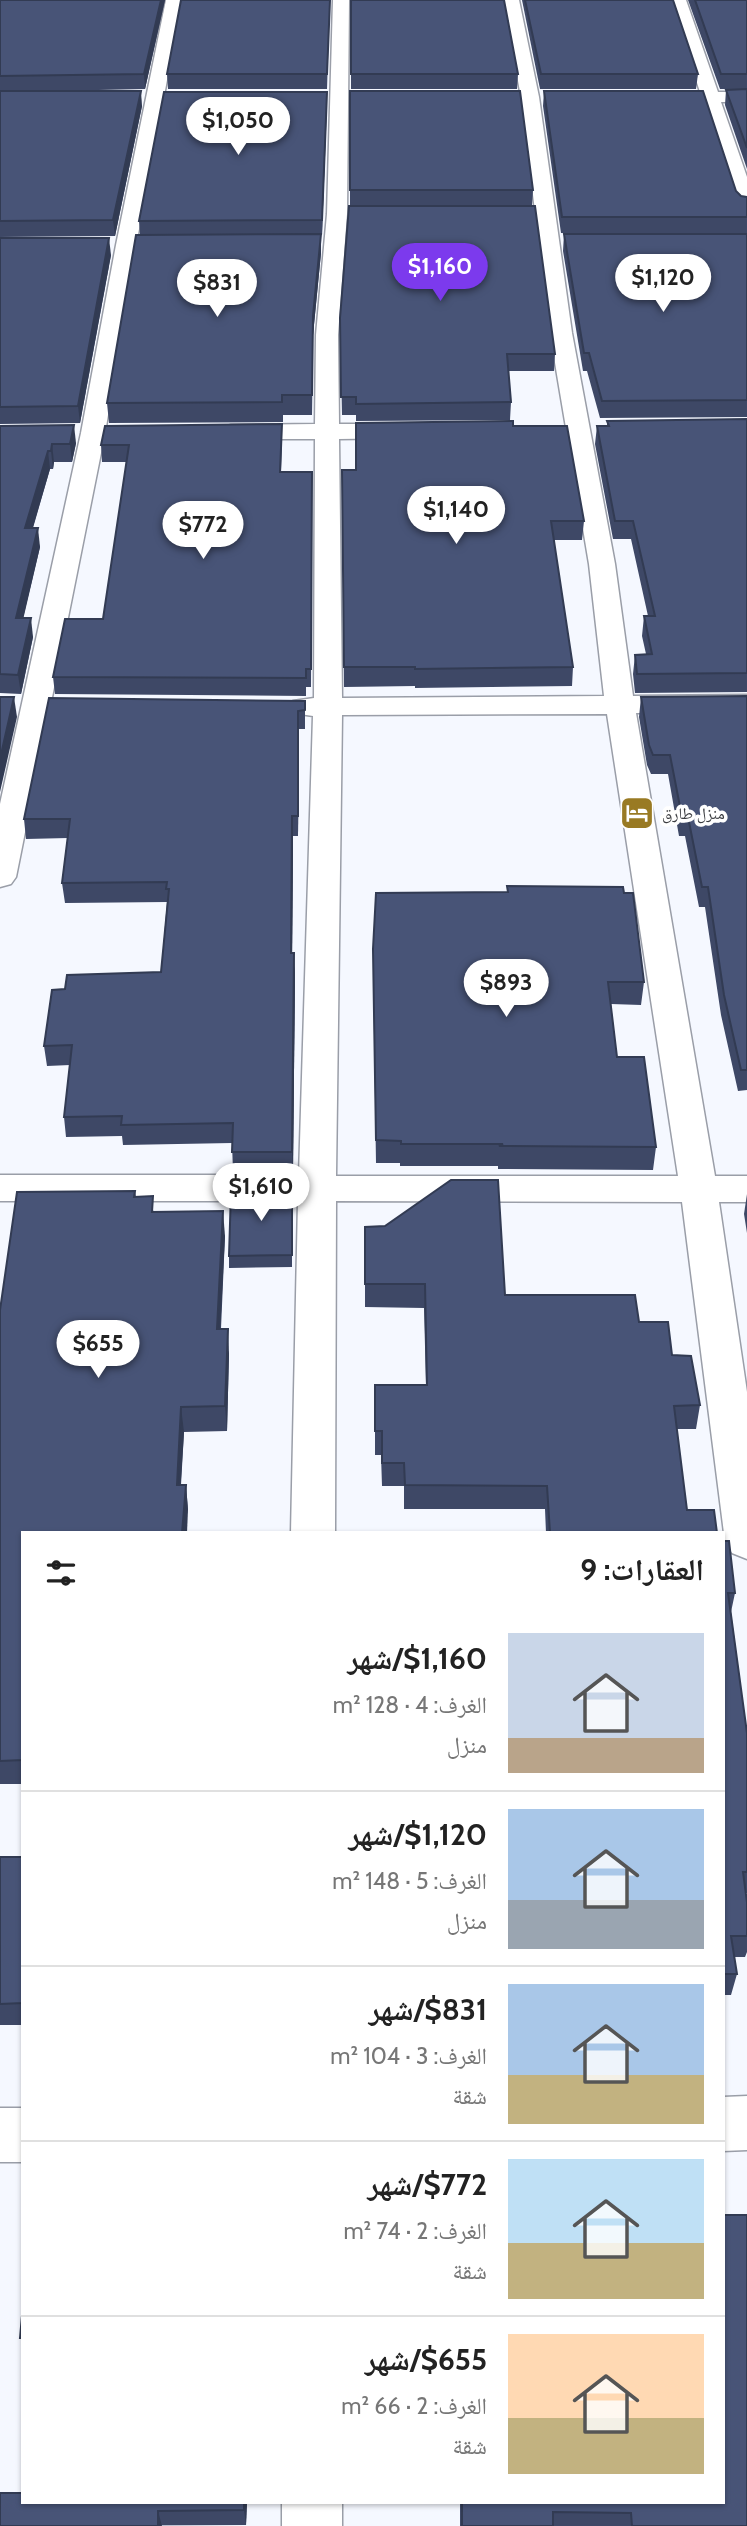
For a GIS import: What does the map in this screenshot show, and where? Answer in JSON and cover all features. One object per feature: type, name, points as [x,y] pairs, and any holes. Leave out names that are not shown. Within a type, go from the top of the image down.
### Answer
[{"type":"street","points":[[0,877],[133,245],[154,97],[174,0]]},
{"type":"street","points":[[313,1531],[317,1188],[328,708],[327,335],[336,229],[341,97],[341,0]]},
{"type":"street","points":[[511,0],[530,97],[545,228],[561,333],[602,564],[620,706],[699,1189],[747,1541]]},
{"type":"street","points":[[678,0],[747,206]]},
{"type":"street","points":[[640,97],[747,97]]},
{"type":"street","points":[[101,245],[133,245]]},
{"type":"street","points":[[204,432],[426,430]]},
{"type":"street","points":[[67,433],[121,433]]},
{"type":"street","points":[[272,707],[747,704]]},
{"type":"street","points":[[0,1188],[747,1189]]},
{"type":"street","points":[[725,2124],[747,2123]]},
{"type":"street","points":[[0,2135],[21,2135]]},
{"type":"street","points":[[312,2504],[312,2526]]},
{"type":"building","points":[[0,0],[161,0],[144,74],[0,76]]},
{"type":"building","points":[[181,0],[330,0],[327,74],[167,74]]},
{"type":"building","points":[[351,0],[504,0],[518,74],[351,74]]},
{"type":"building","points":[[525,0],[673,0],[698,74],[541,74]]},
{"type":"building","points":[[695,0],[747,0],[747,74],[721,74]]},
{"type":"building","points":[[747,89],[747,148],[726,90]]},
{"type":"building","points":[[0,91],[141,91],[113,220],[0,221]]},
{"type":"building","points":[[350,91],[520,91],[533,190],[350,190]]},
{"type":"building","points":[[544,91],[703,91],[736,191],[747,197],[747,217],[562,217]]},
{"type":"building","points":[[164,92],[327,92],[322,220],[139,221]]},
{"type":"building","points":[[349,206],[535,206],[555,354],[507,354],[511,402],[356,404],[356,397],[341,397],[340,318]]},
{"type":"building","points":[[321,234],[313,316],[312,395],[282,395],[282,402],[107,403],[136,235]]},
{"type":"building","points":[[564,234],[747,234],[747,400],[602,401],[589,353],[584,353]]},
{"type":"building","points":[[0,238],[109,238],[78,406],[0,407]]},
{"type":"building","points":[[747,419],[747,673],[637,674],[635,655],[652,654],[644,616],[655,616],[633,521],[615,521],[597,426],[609,426],[607,421]]},
{"type":"building","points":[[513,421],[513,426],[567,426],[584,521],[551,521],[573,667],[344,667],[342,470],[356,470],[356,423]]},
{"type":"building","points":[[282,424],[280,472],[312,472],[311,669],[306,669],[306,678],[53,677],[65,619],[103,619],[129,445],[101,445],[105,426]]},
{"type":"building","points":[[74,425],[70,444],[52,444],[51,451],[48,451],[25,528],[38,528],[16,618],[31,618],[18,675],[0,674],[0,426]]},
{"type":"building","points":[[747,696],[747,1070],[741,1070],[724,995],[708,887],[702,887],[688,817],[682,817],[670,755],[653,755],[649,745],[641,697]]},
{"type":"building","points":[[0,697],[14,697],[0,759]]},
{"type":"building","points":[[49,698],[305,701],[305,710],[298,711],[298,816],[292,816],[292,1152],[232,1152],[233,1123],[121,1125],[122,1116],[64,1117],[72,1045],[44,1046],[52,990],[65,989],[67,975],[161,972],[169,889],[166,889],[167,882],[62,883],[70,819],[24,819]]},
{"type":"building","points":[[507,886],[623,887],[624,893],[633,893],[644,982],[608,982],[617,1057],[644,1057],[656,1147],[401,1144],[401,1141],[376,1140],[373,949],[376,893],[508,892]]},
{"type":"building","points":[[451,1180],[498,1180],[505,1295],[635,1295],[639,1322],[668,1322],[672,1355],[691,1356],[700,1405],[674,1406],[687,1510],[714,1510],[717,1531],[550,1531],[547,1486],[405,1485],[404,1463],[382,1463],[382,1431],[375,1431],[375,1385],[427,1385],[425,1284],[365,1284],[365,1227],[385,1226]]},
{"type":"building","points":[[135,1191],[134,1197],[153,1196],[152,1212],[223,1211],[217,1329],[228,1329],[225,1406],[181,1407],[177,1485],[186,1485],[182,1531],[21,1531],[21,1760],[0,1761],[0,1310],[17,1192]]},
{"type":"building","points":[[231,1191],[292,1191],[292,1255],[229,1256]]},
{"type":"building","points":[[725,1541],[729,1541],[735,1593],[728,1593],[747,1733],[747,1872],[743,1872],[747,1902],[747,1936],[731,1936],[737,1974],[725,1974]]},
{"type":"building","points":[[0,1857],[21,1857],[21,2003],[0,2004]]},
{"type":"building","points":[[725,2215],[747,2215],[747,2526],[632,2526],[631,2513],[553,2512],[553,2526],[462,2526],[462,2504],[725,2504]]},
{"type":"building","points":[[0,2493],[21,2493],[21,2504],[244,2504],[244,2510],[158,2511],[158,2526],[0,2526]]},
{"type":"place","name":"منزل طارق","points":[[637,813]]}]
